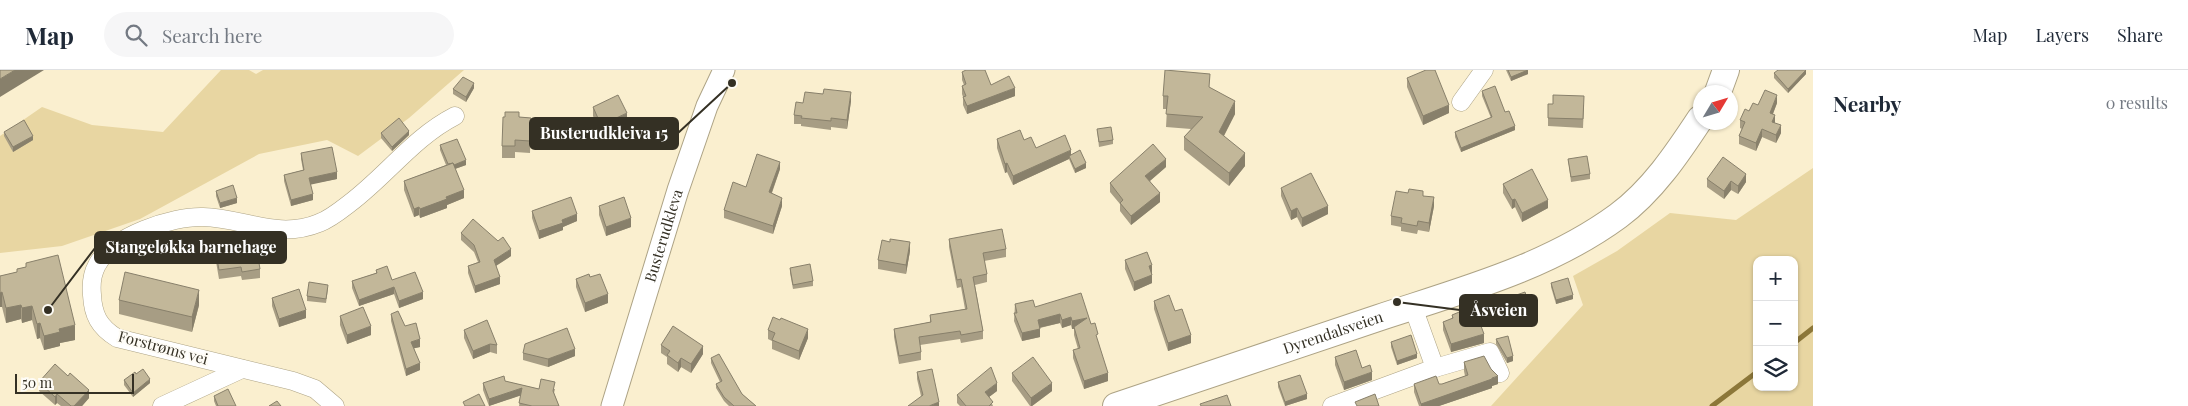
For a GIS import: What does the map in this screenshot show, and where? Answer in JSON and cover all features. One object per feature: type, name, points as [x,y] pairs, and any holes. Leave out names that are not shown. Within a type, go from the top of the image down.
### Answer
[{"type":"main road","points":[[1721,85],[1726,70]]},
{"type":"main road","name":"Dyrendalsveien","points":[[1116,406],[1413,307],[1526,267],[1577,242],[1618,216],[1648,189],[1674,158],[1693,130]]},
{"type":"street","name":"Busterudkleva","points":[[612,406],[678,190],[707,106],[724,70]]},
{"type":"street","points":[[1461,102],[1484,70]]},
{"type":"street","name":"Forstrøms vei","points":[[335,406],[315,389],[293,381],[116,338],[106,332],[96,317],[91,288],[92,275],[104,254],[136,234],[187,217],[216,218],[286,231],[302,229],[319,223],[358,196],[421,137],[455,116]]},
{"type":"street","points":[[1413,307],[1435,368]]},
{"type":"street","points":[[1332,406],[1435,368],[1490,352],[1500,373]]},
{"type":"street","points":[[162,406],[242,369]]},
{"type":"shaded area","points":[[221,70],[249,70],[256,74],[263,70],[464,70],[409,118],[358,156],[327,140],[259,154],[140,219],[62,246],[0,253],[0,136],[42,107],[92,125],[163,132]]},
{"type":"shaded area","points":[[1813,168],[1813,406],[1491,406],[1583,305],[1573,276],[1617,251],[1670,213],[1736,220]]},
{"type":"building","points":[[0,70],[15,70],[0,79]]},
{"type":"building","points":[[966,70],[985,70],[991,85],[1009,76],[1015,88],[967,106],[963,97],[966,96],[962,86],[966,84],[962,72]]},
{"type":"building","points":[[1165,70],[1210,74],[1209,87],[1235,101],[1219,132],[1245,153],[1229,173],[1184,137],[1203,117],[1166,114],[1168,96],[1163,96]]},
{"type":"building","points":[[1426,70],[1435,70],[1449,105],[1423,116],[1407,78]]},
{"type":"building","points":[[1508,70],[1528,70],[1511,77]]},
{"type":"building","points":[[1778,70],[1806,70],[1788,89],[1774,73]]},
{"type":"building","points":[[463,77],[474,83],[466,97],[453,89]]},
{"type":"building","points":[[1495,86],[1505,112],[1509,111],[1515,126],[1461,148],[1455,132],[1492,117],[1482,91]]},
{"type":"building","points":[[824,89],[851,92],[847,120],[831,118],[831,121],[801,118],[802,116],[794,115],[796,102],[803,103],[805,92],[823,94]]},
{"type":"building","points":[[1765,90],[1777,95],[1770,113],[1775,115],[1772,122],[1781,125],[1776,135],[1762,129],[1756,143],[1739,136],[1745,122],[1740,120],[1745,109],[1749,111],[1753,103],[1758,105]]},
{"type":"building","points":[[618,95],[627,113],[601,125],[593,107]]},
{"type":"building","points":[[1553,95],[1584,96],[1583,119],[1548,118],[1548,104],[1553,104]]},
{"type":"building","points":[[505,112],[519,112],[519,117],[531,118],[530,141],[515,140],[515,146],[502,146],[503,117],[505,117]]},
{"type":"building","points":[[399,118],[409,131],[392,147],[381,133]]},
{"type":"building","points":[[24,120],[33,136],[13,147],[4,132]]},
{"type":"building","points":[[1111,127],[1113,140],[1099,142],[1097,129]]},
{"type":"building","points":[[1020,130],[1024,140],[1031,137],[1036,148],[1065,135],[1071,150],[1013,176],[1007,163],[1005,164],[997,139]]},
{"type":"building","points":[[457,139],[466,160],[454,165],[453,163],[448,164],[440,145]]},
{"type":"building","points":[[1153,144],[1166,159],[1145,176],[1160,193],[1131,216],[1120,203],[1123,200],[1110,183]]},
{"type":"building","points":[[332,147],[337,172],[309,178],[313,194],[291,200],[284,175],[304,170],[301,153]]},
{"type":"building","points":[[1080,150],[1086,163],[1075,169],[1069,156]]},
{"type":"building","points":[[757,154],[780,162],[769,192],[782,198],[773,226],[724,210],[733,182],[746,187]]},
{"type":"building","points":[[1587,156],[1590,174],[1571,177],[1568,159]]},
{"type":"building","points":[[1723,157],[1746,174],[1738,186],[1731,181],[1724,191],[1707,179]]},
{"type":"building","points":[[453,163],[464,190],[446,197],[447,199],[420,209],[419,207],[414,209],[404,181]]},
{"type":"building","points":[[1532,169],[1548,200],[1522,213],[1515,199],[1512,200],[1503,184]]},
{"type":"building","points":[[1311,173],[1328,206],[1302,218],[1297,208],[1291,211],[1281,188]]},
{"type":"building","points":[[233,185],[237,198],[220,203],[216,191]]},
{"type":"building","points":[[1409,189],[1423,191],[1423,196],[1434,197],[1429,223],[1418,221],[1417,226],[1401,223],[1402,218],[1391,216],[1396,191],[1408,193]]},
{"type":"building","points":[[571,197],[577,214],[562,220],[563,223],[539,231],[532,211]]},
{"type":"building","points":[[624,197],[631,218],[606,227],[599,206]]},
{"type":"building","points":[[473,219],[498,241],[503,237],[511,249],[494,260],[500,277],[475,286],[468,266],[480,262],[474,245],[461,233]]},
{"type":"building","points":[[1002,229],[1006,249],[983,253],[987,274],[973,277],[983,331],[961,335],[960,331],[919,337],[921,352],[899,356],[894,329],[931,322],[930,315],[967,309],[961,279],[957,280],[949,239]]},
{"type":"building","points":[[255,239],[260,269],[242,272],[241,267],[219,270],[215,247]]},
{"type":"building","points":[[890,239],[910,242],[906,265],[878,260],[882,240],[890,242]]},
{"type":"building","points":[[1147,252],[1152,265],[1149,266],[1152,275],[1134,282],[1125,260]]},
{"type":"building","points":[[58,255],[75,325],[59,329],[60,332],[44,336],[40,323],[37,324],[32,306],[22,308],[21,305],[6,308],[2,292],[0,293],[0,276],[17,272],[17,269],[26,267],[26,263]]},
{"type":"building","points":[[810,264],[813,281],[793,285],[790,268]]},
{"type":"building","points":[[387,266],[392,280],[415,272],[423,292],[399,301],[394,287],[359,300],[352,281],[377,273],[376,270]]},
{"type":"building","points":[[125,272],[199,290],[192,317],[119,300]]},
{"type":"building","points":[[589,274],[590,277],[600,274],[608,294],[585,303],[576,279]]},
{"type":"building","points":[[1568,278],[1573,295],[1556,300],[1551,283]]},
{"type":"building","points":[[309,282],[328,285],[326,299],[307,296]]},
{"type":"building","points":[[299,289],[306,310],[279,319],[272,298]]},
{"type":"building","points":[[1525,292],[1531,311],[1511,318],[1505,299]]},
{"type":"building","points":[[1081,293],[1091,324],[1095,323],[1098,334],[1096,335],[1108,373],[1084,381],[1073,350],[1080,348],[1074,327],[1087,318],[1072,321],[1071,317],[1062,320],[1060,314],[1038,320],[1040,329],[1022,333],[1014,313],[1017,313],[1015,304],[1033,300],[1035,307]]},
{"type":"building","points":[[1169,295],[1175,311],[1182,309],[1191,335],[1168,343],[1154,301]]},
{"type":"building","points":[[363,307],[371,326],[347,335],[340,316]]},
{"type":"building","points":[[1464,310],[1465,314],[1475,310],[1484,334],[1451,344],[1443,322],[1453,318],[1452,315]]},
{"type":"building","points":[[398,311],[405,326],[416,323],[420,339],[411,342],[420,363],[406,369],[391,314]]},
{"type":"building","points":[[773,317],[780,320],[781,318],[808,329],[799,351],[772,340],[775,333],[768,330]]},
{"type":"building","points":[[487,320],[497,345],[490,344],[473,351],[464,330]]},
{"type":"building","points":[[673,326],[703,346],[691,364],[681,358],[678,363],[667,355],[670,351],[661,345]]},
{"type":"building","points":[[567,328],[575,349],[548,359],[523,353],[525,344]]},
{"type":"building","points":[[1411,335],[1417,354],[1397,361],[1391,342]]},
{"type":"building","points":[[1508,336],[1513,356],[1507,358],[1496,339]]},
{"type":"building","points":[[1356,350],[1362,368],[1370,365],[1372,372],[1344,382],[1335,357]]},
{"type":"building","points":[[719,354],[742,394],[756,406],[734,406],[724,397],[716,384],[722,381],[711,358]]},
{"type":"building","points":[[1484,356],[1491,369],[1498,376],[1421,404],[1414,384],[1436,376],[1439,384],[1442,384],[1468,375],[1464,362]]},
{"type":"building","points":[[1033,357],[1052,383],[1031,398],[1012,373]]},
{"type":"building","points":[[55,364],[68,376],[70,373],[89,390],[74,406],[71,406],[57,394],[55,397],[39,382]]},
{"type":"building","points":[[991,367],[997,383],[985,392],[993,402],[989,406],[966,406],[957,395]]},
{"type":"building","points":[[143,369],[150,379],[133,393],[124,380]]},
{"type":"building","points":[[932,369],[939,402],[929,406],[908,406],[923,395],[917,372]]},
{"type":"building","points":[[1300,375],[1307,394],[1285,402],[1278,382]]},
{"type":"building","points":[[504,376],[505,381],[539,389],[541,379],[555,382],[553,391],[559,406],[532,406],[519,403],[522,388],[489,399],[483,383]]},
{"type":"building","points":[[228,389],[236,406],[218,406],[214,396]]},
{"type":"building","points":[[479,394],[485,406],[465,406],[463,402]]},
{"type":"building","points":[[1375,394],[1379,406],[1357,406],[1355,402]]},
{"type":"building","points":[[1227,395],[1231,406],[1201,406],[1200,404]]},
{"type":"building","points":[[277,401],[281,406],[269,406]]},
{"type":"waterway","points":[[1798,340],[1813,328]]},
{"type":"waterway","points":[[1712,406],[1753,375]]},
{"type":"place","name":"Busterudkleiva 15","points":[[732,83]]},
{"type":"place","name":"Åsveien","points":[[1397,302]]},
{"type":"place","name":"Stangeløkka barnehage","points":[[48,310]]}]
